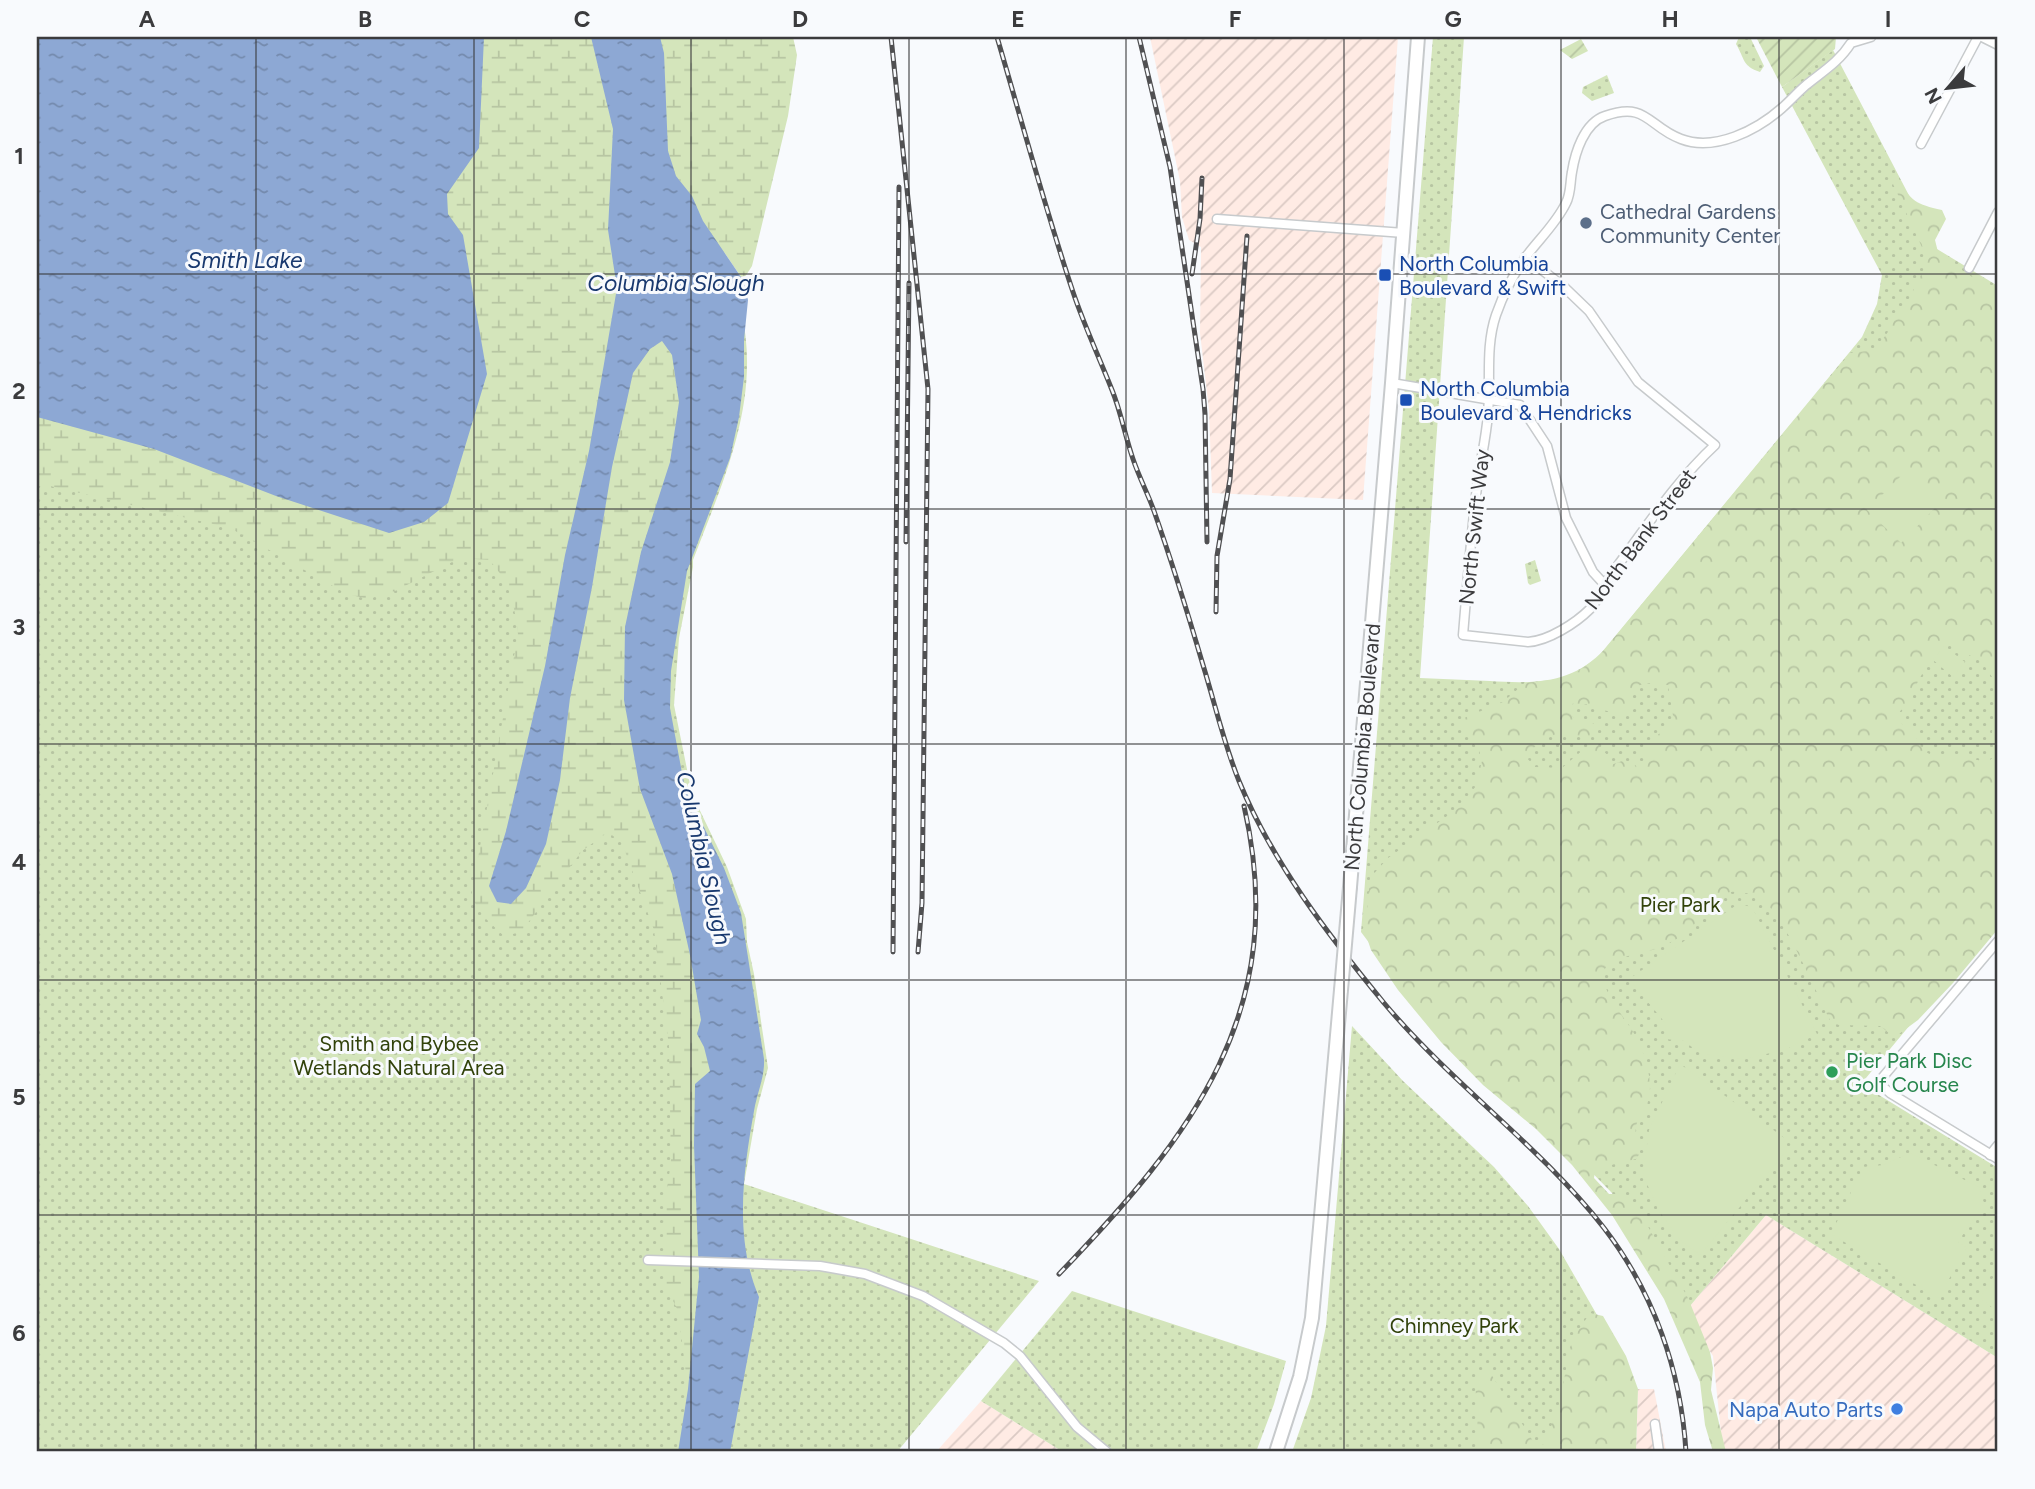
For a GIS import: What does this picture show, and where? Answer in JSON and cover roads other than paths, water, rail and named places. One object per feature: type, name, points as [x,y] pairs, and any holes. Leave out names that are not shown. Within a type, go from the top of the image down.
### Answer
[{"type":"main road","name":"North Columbia Boulevard","points":[[1276,1452],[1300,1377],[1312,1318],[1392,383],[1418,37]]},
{"type":"street","name":"North Swift Way","points":[[1463,635],[1488,399],[1487,369],[1495,318],[1510,282],[1525,257],[1542,239],[1567,202],[1577,150],[1596,120],[1615,113],[1640,112],[1682,139],[1704,143],[1718,142],[1772,115],[1842,58],[1851,43],[1871,37]]},
{"type":"street","points":[[1922,144],[1980,37],[1998,45]]},
{"type":"street","points":[[1969,268],[1998,212]]},
{"type":"street","points":[[1217,219],[1404,233]]},
{"type":"street","name":"North Bank Street","points":[[1463,635],[1528,642],[1566,627],[1588,611],[1604,584],[1677,485],[1715,445],[1638,382],[1589,311],[1563,286],[1525,257]]},
{"type":"street","points":[[1392,383],[1514,403],[1525,410],[1550,452],[1566,518],[1593,572],[1604,584]]},
{"type":"street","points":[[1998,941],[1882,1078],[1880,1084],[1890,1093],[1994,1157],[1998,1145]]},
{"type":"street","points":[[649,1260],[792,1264],[842,1269],[890,1282],[923,1296],[1004,1343],[1020,1356],[1077,1427],[1107,1452]]},
{"type":"street","points":[[1655,1424],[1659,1452]]},
{"type":"water","name":"Smith Lake","points":[[37,37],[484,37],[479,148],[447,194],[448,214],[463,235],[487,374],[448,503],[424,522],[389,533],[276,496],[154,449],[37,417]]},
{"type":"water","name":"Columbia Slough","points":[[591,37],[660,37],[664,53],[668,151],[676,176],[692,196],[703,221],[743,280],[748,300],[739,417],[730,458],[687,571],[671,671],[670,708],[685,789],[724,868],[741,913],[764,1059],[747,1158],[743,1205],[746,1252],[759,1297],[730,1452],[678,1452],[688,1389],[699,1277],[694,1145],[695,1084],[710,1071],[704,1047],[697,1034],[701,1020],[672,874],[640,789],[624,700],[625,627],[641,552],[670,462],[679,402],[672,355],[662,341],[650,349],[633,373],[612,467],[570,698],[560,780],[546,844],[526,888],[511,904],[497,902],[489,886],[506,831],[545,666],[565,555],[589,451],[617,288],[608,230],[613,129]]},
{"type":"railway","points":[[891,37],[928,389],[922,903],[918,952]]},
{"type":"railway","points":[[997,37],[1073,292],[1115,398],[1133,459],[1154,511],[1229,753],[1252,811],[1303,897],[1384,1003],[1410,1033],[1579,1198],[1622,1253],[1651,1306],[1662,1334],[1678,1392],[1686,1452]]},
{"type":"railway","points":[[1139,37],[1170,167],[1203,389],[1207,542]]},
{"type":"railway","points":[[1192,274],[1200,219],[1202,178]]},
{"type":"railway","points":[[893,952],[899,187]]},
{"type":"railway","points":[[1216,612],[1217,556],[1230,479],[1247,236]]},
{"type":"railway","points":[[906,542],[909,283]]},
{"type":"railway","points":[[1059,1274],[1151,1171],[1188,1119],[1219,1065],[1241,1007],[1254,946],[1255,879],[1244,806]]},
{"type":"place","name":"Cathedral Gardens Community Center","points":[[1586,223]]},
{"type":"place","name":"North Columbia Boulevard & Swift","points":[[1385,275]]},
{"type":"place","name":"North Columbia Boulevard & Hendricks","points":[[1406,400]]},
{"type":"place","name":"Pier Park Disc Golf Course","points":[[1832,1072]]},
{"type":"place","name":"Napa Auto Parts","points":[[1897,1409]]},
{"type":"park label","name":"Pier Park","points":[[1680,904]]},
{"type":"park label","name":"Smith and Bybee Wetlands Natural Area","points":[[399,1055]]},
{"type":"park label","name":"Chimney Park","points":[[1454,1325]]}]
